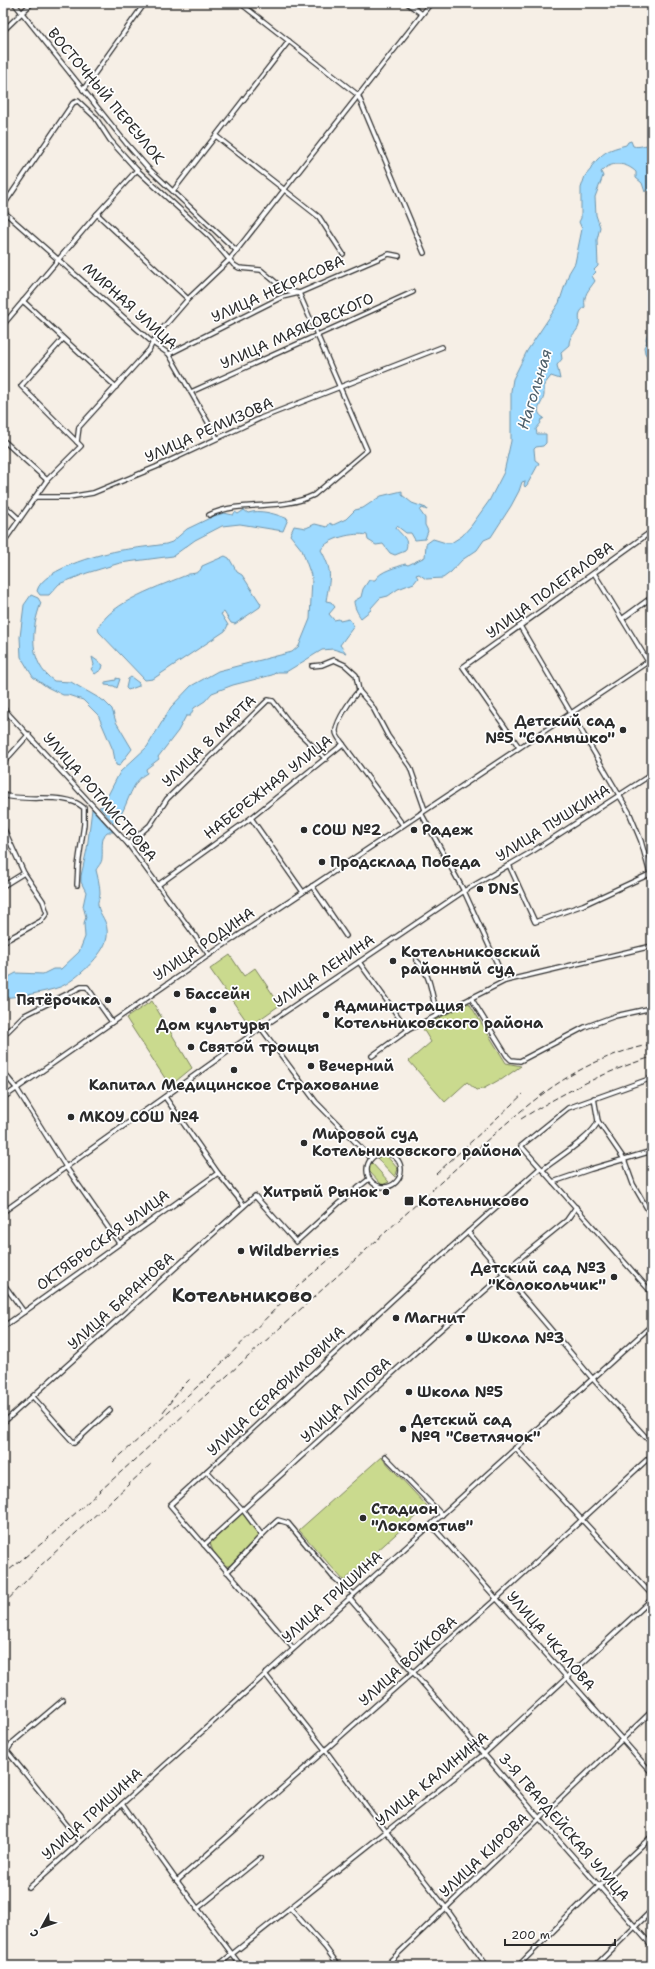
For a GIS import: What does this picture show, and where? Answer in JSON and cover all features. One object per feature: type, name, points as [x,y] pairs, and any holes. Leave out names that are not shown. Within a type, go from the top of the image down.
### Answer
[{"type":"street","name":"ВОСТОЧНЫЙ ПЕРЕУЛОК","points":[[14,3],[126,143],[148,168],[237,250]]},
{"type":"street","points":[[3,31],[32,3]]},
{"type":"street","points":[[83,90],[145,3]]},
{"type":"street","points":[[240,3],[358,95],[424,253]]},
{"type":"street","points":[[407,3],[422,14]]},
{"type":"street","points":[[77,442],[79,427],[149,350],[156,336],[188,299],[229,260],[431,3]]},
{"type":"street","points":[[173,191],[289,41]]},
{"type":"street","name":"ВОСТОЧНЫЙ ПЕРЕУЛОК","points":[[3,206],[76,100],[95,117],[110,140],[137,170],[210,237],[229,260],[239,268],[261,270],[285,290],[299,293]]},
{"type":"street","points":[[216,136],[319,217],[343,254]]},
{"type":"street","points":[[3,325],[58,259],[137,170]]},
{"type":"street","name":"МИРНАЯ УЛИЦА","points":[[3,211],[153,343],[169,354],[217,438]]},
{"type":"street","points":[[97,214],[188,299]]},
{"type":"street","name":"УЛИЦА НЕКРАСОВА","points":[[169,354],[270,302],[299,293],[389,254],[399,256]]},
{"type":"street","name":"УЛИЦА МАЯКОВСКОГО","points":[[191,392],[413,292]]},
{"type":"street","points":[[209,515],[234,507],[283,505],[306,499],[314,495],[365,454],[367,450],[366,444],[339,388],[299,293]]},
{"type":"street","points":[[23,301],[116,387]]},
{"type":"street","points":[[3,543],[47,480],[81,446],[21,386],[63,339]]},
{"type":"street","name":"УЛИЦА РЕМИЗОВА","points":[[36,497],[69,497],[93,494],[156,467],[217,438],[442,347]]},
{"type":"street","points":[[3,440],[47,480]]},
{"type":"street","points":[[3,504],[19,519]]},
{"type":"street","name":"УЛИЦА ПОЛЕГАЛОВА","points":[[519,747],[463,667],[652,532]]},
{"type":"street","points":[[594,573],[652,668]]},
{"type":"street","points":[[622,619],[652,596]]},
{"type":"street","points":[[520,626],[620,795],[642,841],[652,881]]},
{"type":"street","name":"УЛИЦА РОДИНА","points":[[3,1098],[209,955],[652,659]]},
{"type":"street","points":[[312,666],[322,665],[331,660],[339,661],[356,675],[359,691],[372,706],[388,736],[410,768],[425,810]]},
{"type":"street","name":"НАБЕРЕЖНАЯ УЛИЦА","points":[[158,885],[251,818],[343,744],[336,733],[336,728],[346,709],[359,691]]},
{"type":"street","name":"УЛИЦА 8 МАРТА","points":[[128,844],[153,822],[167,799],[268,700],[273,701],[292,726],[326,759]]},
{"type":"street","name":"УЛИЦА РОТМИСТРОВА","points":[[3,708],[29,734],[118,832],[209,955]]},
{"type":"street","name":"УЛИЦА РОТМИСТРОВА","points":[[3,763],[29,734]]},
{"type":"street","points":[[343,744],[403,825]]},
{"type":"street","name":"УЛИЦА ПУШКИНА","points":[[464,891],[509,866],[652,774]]},
{"type":"street","points":[[3,797],[18,799],[59,799],[78,804],[84,808],[84,824],[77,885]]},
{"type":"street","points":[[421,812],[464,891],[505,981]]},
{"type":"street","points":[[251,818],[303,892]]},
{"type":"street","points":[[3,827],[4,836],[24,873],[43,901],[47,913],[41,921],[3,942]]},
{"type":"street","points":[[509,866],[535,922],[583,905],[651,873]]},
{"type":"street","points":[[3,886],[24,873]]},
{"type":"street","points":[[312,886],[346,936]]},
{"type":"street","name":"УЛИЦА ЛЕНИНА","points":[[3,1212],[262,1028],[464,891]]},
{"type":"street","points":[[372,1056],[408,1030],[505,981],[652,946]]},
{"type":"street","points":[[416,960],[426,970],[430,979],[431,996],[438,1015]]},
{"type":"street","points":[[359,962],[408,1030]]},
{"type":"street","points":[[3,1036],[23,1016],[81,987],[87,987],[112,1022]]},
{"type":"street","points":[[471,998],[507,1056],[514,1061],[520,1061],[585,1027],[614,1016],[652,1008]]},
{"type":"street","points":[[262,1028],[316,1102],[371,1158]]},
{"type":"street","points":[[3,1072],[17,1089],[66,1167],[118,1243]]},
{"type":"street","points":[[652,1078],[568,1108],[521,1146],[652,1293]]},
{"type":"street","points":[[165,1097],[218,1173],[244,1205]]},
{"type":"street","points":[[594,1098],[598,1121],[624,1160],[633,1184],[652,1217]]},
{"type":"street","name":"УЛИЦА СЕРАФИМОВИЧА","points":[[293,1648],[170,1505],[468,1232],[541,1169],[572,1148],[594,1128],[598,1121]]},
{"type":"street","points":[[553,1182],[652,1151]]},
{"type":"street","points":[[382,1152],[390,1154],[397,1159],[401,1170],[396,1181],[390,1186],[378,1186],[369,1179],[366,1166],[371,1158],[382,1152]]},
{"type":"street","name":"ОКТЯБРЬСКАЯ УЛИЦА","points":[[3,1327],[118,1243],[218,1173]]},
{"type":"street","name":"УЛИЦА БАРАНОВА","points":[[3,1423],[255,1196],[296,1242],[339,1203],[369,1179]]},
{"type":"street","name":"УЛИЦА ЛИПОВА","points":[[204,1545],[440,1330],[567,1220],[576,1207]]},
{"type":"street","points":[[468,1232],[592,1378],[652,1444]]},
{"type":"street","points":[[3,1284],[24,1312]]},
{"type":"street","name":"УЛИЦА ГРИШИНА","points":[[29,1888],[652,1325]]},
{"type":"street","points":[[33,1397],[74,1443],[110,1410]]},
{"type":"street","points":[[515,1448],[652,1595]]},
{"type":"street","name":"УЛИЦА ВОЙКОВА","points":[[177,1881],[326,1751],[497,1598],[652,1455]]},
{"type":"street","points":[[385,1456],[442,1515]]},
{"type":"street","points":[[207,1470],[243,1510],[261,1534]]},
{"type":"street","points":[[227,1572],[249,1550],[261,1534],[278,1520],[288,1523],[333,1577],[354,1594]]},
{"type":"street","name":"УЛИЦА ЧКАЛОВА","points":[[431,1525],[652,1773]]},
{"type":"street","name":"3-Я ГВАРДЕЙСКАЯ УЛИЦА","points":[[349,1598],[652,1946]]},
{"type":"street","name":"УЛИЦА КАЛИНИНА","points":[[217,1966],[291,1909],[484,1754],[652,1599]]},
{"type":"street","points":[[265,1674],[446,1908],[487,1966]]},
{"type":"street","points":[[63,1700],[12,1742],[7,1751],[80,1841]]},
{"type":"street","name":"УЛИЦА КИРОВА","points":[[385,1966],[652,1711]]},
{"type":"street","points":[[122,1804],[197,1909],[241,1966]]},
{"type":"street","points":[[518,1966],[577,1909],[599,1885],[652,1836]]},
{"type":"street","points":[[197,1909],[260,1858]]},
{"type":"street","points":[[291,1909],[325,1946],[339,1966]]},
{"type":"street","points":[[595,1966],[652,1910]]},
{"type":"green space","points":[[230,955],[244,976],[255,968],[280,1005],[250,1026],[210,969]]},
{"type":"green space","points":[[152,1001],[192,1068],[170,1086],[126,1018]]},
{"type":"green space","points":[[469,1003],[506,1063],[521,1066],[501,1080],[483,1089],[476,1090],[467,1082],[445,1102],[409,1061],[431,1042],[423,1029],[425,1025]]},
{"type":"green space","points":[[385,1154],[398,1169],[395,1177],[377,1158]]},
{"type":"green space","points":[[372,1163],[389,1182],[382,1185],[368,1170]]},
{"type":"green space","name":"Стадион \"Локомотив\"","points":[[381,1457],[427,1506],[344,1581],[299,1530]]},
{"type":"green space","points":[[243,1513],[257,1530],[258,1536],[230,1566],[225,1566],[213,1551],[210,1543]]},
{"type":"water","name":"Нагольная","points":[[631,141],[633,146],[652,145],[652,198],[647,189],[645,192],[642,183],[636,178],[636,172],[628,166],[618,164],[613,165],[605,168],[601,172],[603,176],[595,197],[596,215],[600,227],[597,240],[598,266],[594,270],[596,272],[592,276],[595,281],[586,295],[585,307],[579,315],[578,328],[571,337],[569,345],[561,352],[562,359],[557,365],[560,379],[551,376],[544,385],[544,395],[538,410],[544,418],[540,421],[541,423],[536,429],[537,434],[546,434],[546,443],[543,446],[536,447],[534,449],[535,460],[539,463],[527,485],[525,487],[525,481],[522,482],[511,506],[491,537],[484,540],[477,550],[462,560],[451,572],[443,578],[426,579],[419,574],[416,575],[418,578],[414,583],[398,589],[388,596],[380,598],[371,610],[361,618],[355,608],[354,601],[361,597],[363,589],[369,580],[375,580],[385,572],[405,564],[408,565],[425,557],[426,544],[433,539],[451,543],[462,536],[489,501],[504,472],[511,441],[511,391],[513,379],[527,351],[559,303],[569,273],[575,263],[582,229],[579,222],[581,218],[581,188],[585,176],[602,155],[614,148],[626,145]]},
{"type":"water","points":[[652,314],[652,364],[645,353],[644,347],[647,342],[646,339],[651,321],[647,317]]},
{"type":"water","points":[[402,491],[402,495],[412,503],[426,508],[427,510],[422,508],[420,511],[425,518],[425,525],[428,531],[425,539],[415,540],[411,533],[406,533],[397,526],[396,528],[405,538],[407,547],[405,551],[395,555],[390,553],[383,544],[376,545],[368,540],[367,535],[362,534],[349,535],[335,539],[329,542],[321,550],[330,575],[326,601],[331,602],[335,607],[329,614],[334,620],[339,619],[340,621],[349,619],[354,626],[340,645],[346,653],[333,649],[322,650],[286,672],[277,672],[272,675],[233,685],[212,693],[205,701],[194,708],[190,716],[186,716],[178,731],[158,757],[159,759],[146,769],[147,773],[142,776],[134,787],[123,811],[114,823],[99,807],[103,806],[103,801],[107,797],[120,772],[147,747],[171,707],[191,686],[218,671],[292,652],[299,646],[310,619],[312,578],[302,550],[290,535],[294,526],[306,528],[315,524],[327,527],[330,523],[333,525],[346,519],[355,510],[363,508],[381,496]]},
{"type":"water","points":[[244,510],[248,513],[268,513],[288,519],[283,531],[240,524],[222,526],[195,540],[173,556],[120,563],[87,573],[59,584],[49,595],[40,595],[37,591],[42,583],[51,575],[77,562],[120,550],[166,544],[172,542],[187,529],[214,516],[224,513],[233,515],[235,512],[238,514]]},
{"type":"water","points":[[225,556],[229,558],[237,572],[242,575],[261,604],[260,607],[235,624],[231,623],[224,612],[221,614],[228,625],[225,631],[153,679],[145,680],[99,632],[98,628],[105,618],[114,610],[138,595],[189,574],[198,572],[202,566]]},
{"type":"water","points":[[31,595],[38,598],[41,603],[35,624],[34,634],[34,645],[40,665],[46,674],[54,681],[71,682],[104,701],[112,709],[116,722],[132,749],[119,766],[116,765],[113,750],[98,715],[83,700],[68,695],[63,695],[47,687],[33,677],[21,657],[20,637],[24,605]]},
{"type":"water","points":[[92,657],[103,665],[102,669],[95,674],[91,669],[94,665]]},
{"type":"water","points":[[131,677],[139,683],[139,686],[128,690],[126,688],[128,679]]},
{"type":"water","points":[[116,678],[120,679],[117,688],[114,686],[105,685],[105,682],[116,680]]},
{"type":"water","points":[[92,809],[113,832],[107,832],[103,838],[102,860],[96,870],[100,891],[98,905],[107,926],[107,937],[105,944],[95,959],[81,973],[66,984],[39,993],[3,998],[3,980],[16,973],[43,974],[53,969],[61,969],[79,952],[85,937],[84,923],[86,917],[83,906],[86,892],[81,882],[81,876],[87,849]]},
{"type":"railway","points":[[3,1575],[47,1539],[523,1109],[561,1081],[581,1069],[603,1059],[652,1044]]},
{"type":"railway","points":[[521,1119],[552,1100],[601,1076],[652,1057]]},
{"type":"railway","points":[[436,1174],[523,1094]]},
{"type":"railway","points":[[113,1462],[206,1379],[300,1284],[337,1253]]},
{"type":"railway","points":[[163,1412],[181,1388],[191,1378]]},
{"type":"railway","points":[[3,1605],[39,1567],[152,1463]]},
{"type":"place","name":"Детский сад №5 \"Солнышко\"","points":[[623,730]]},
{"type":"place","name":"СОШ №2","points":[[304,830]]},
{"type":"place","name":"Радеж","points":[[414,830]]},
{"type":"place","name":"Продсклад Победа","points":[[322,862]]},
{"type":"place","name":"DNS","points":[[480,889]]},
{"type":"place","name":"Котельниковский районный суд","points":[[393,961]]},
{"type":"place","name":"Бассейн","points":[[177,994]]},
{"type":"place","name":"Пятёрочка","points":[[108,1000]]},
{"type":"place","name":"Дом культуры","points":[[213,1010]]},
{"type":"place","name":"Администрация Котельниковского района","points":[[326,1015]]},
{"type":"place","name":"Святой троицы","points":[[191,1047]]},
{"type":"place","name":"Вечерний","points":[[311,1066]]},
{"type":"place","name":"Капитал Медицинское Страхование","points":[[234,1070]]},
{"type":"place","name":"МКОУ СОШ №4","points":[[71,1117]]},
{"type":"place","name":"Мировой суд Котельниковского района","points":[[304,1143]]},
{"type":"place","name":"Хитрый Рынок","points":[[386,1192]]},
{"type":"place","name":"Котельниково","points":[[409,1201]]},
{"type":"place","name":"Wildberries","points":[[241,1251]]},
{"type":"place","name":"Детский сад №3 \"Колокольчик\"","points":[[614,1277]]},
{"type":"place","name":"Магнит","points":[[396,1318]]},
{"type":"place","name":"Школа №3","points":[[469,1338]]},
{"type":"place","name":"Школа №5","points":[[409,1392]]},
{"type":"place","name":"Детский сад №9 \"Светлячок\"","points":[[403,1429]]},
{"type":"place","name":"Стадион \"Локомотив\"","points":[[363,1518]]},
{"type":"district","name":"Котельниково","points":[[242,1295]]}]
